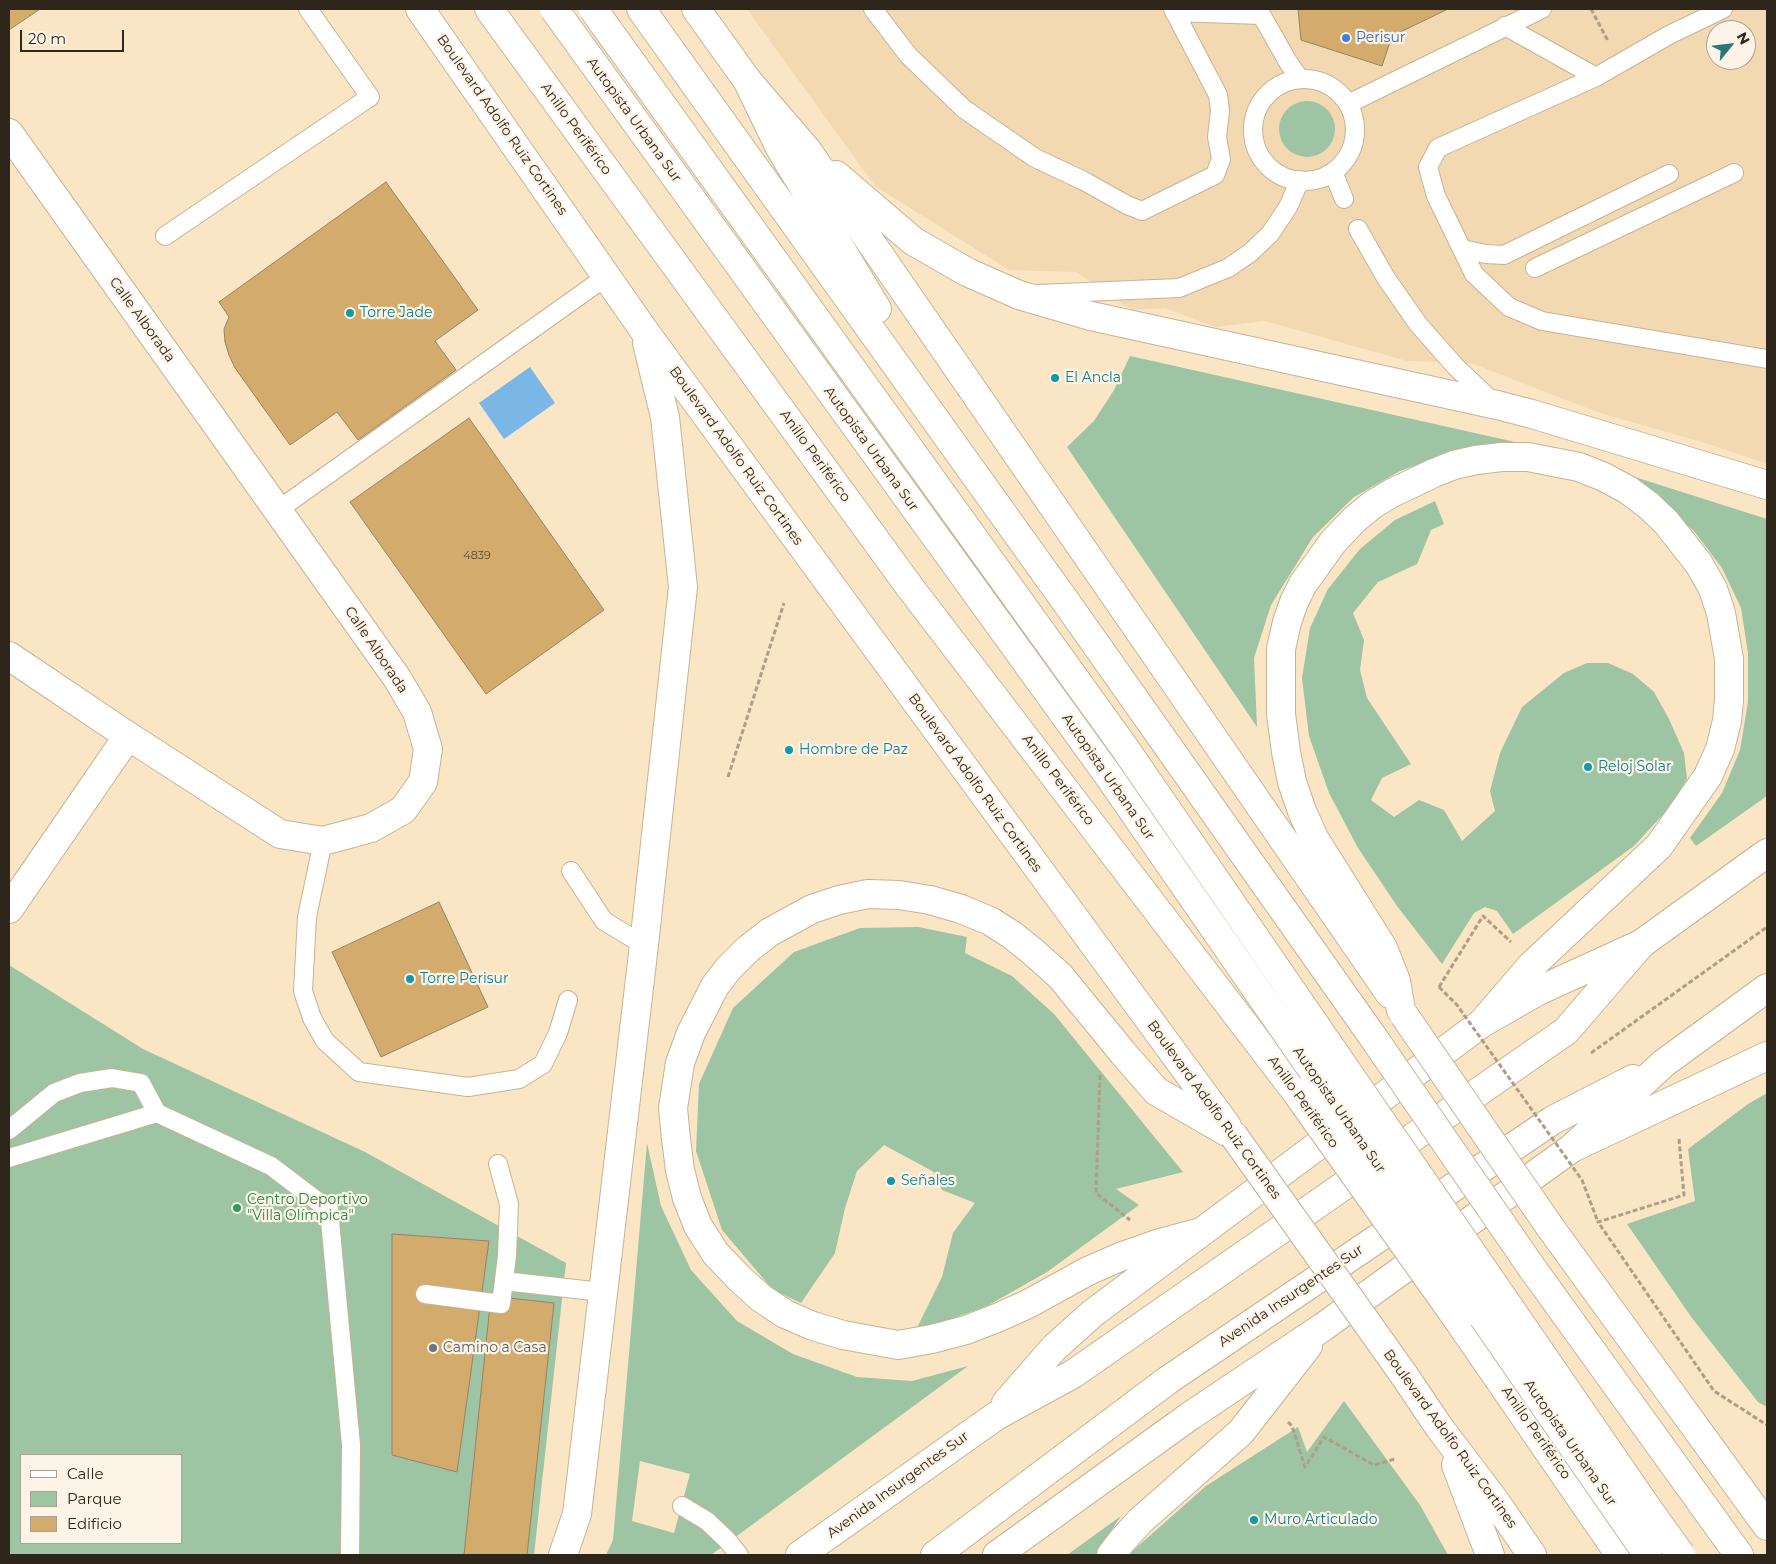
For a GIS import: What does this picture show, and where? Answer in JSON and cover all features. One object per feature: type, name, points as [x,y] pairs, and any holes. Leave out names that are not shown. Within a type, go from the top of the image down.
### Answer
[{"type":"main road","name":"Boulevard Adolfo Ruiz Cortines","points":[[420,9],[643,329],[1234,1136],[1439,1427],[1495,1501],[1532,1555]]},
{"type":"main road","points":[[468,9],[502,51],[540,80]]},
{"type":"main road","name":"Anillo Periférico","points":[[489,9],[909,586],[1296,1092],[1458,1320],[1620,1555]]},
{"type":"main road","name":"Autopista Urbana Sur","points":[[554,9],[1114,784],[1648,1555]]},
{"type":"main road","name":"Autopista Urbana Sur","points":[[593,9],[1124,747],[1681,1555]]},
{"type":"main road","points":[[641,9],[1066,602],[1373,1037],[1532,1268],[1739,1555]]},
{"type":"main road","points":[[696,9],[747,80],[807,150],[1550,1227],[1767,1526]]},
{"type":"main road","points":[[747,80],[780,148],[842,254],[910,363],[1066,602]]},
{"type":"main road","name":"Calle Alborada","points":[[9,133],[397,678],[417,712],[428,749],[423,782],[402,810],[371,828],[324,841],[280,834],[128,736],[9,656]]},
{"type":"main road","points":[[807,150],[913,241],[967,272],[1018,295],[1091,316],[1497,405],[1767,485]]},
{"type":"main road","points":[[563,1555],[577,1514],[644,945],[683,587],[665,417],[643,329]]},
{"type":"main road","points":[[1402,1013],[1396,981],[1383,948],[1314,838],[1292,782],[1281,714],[1282,649],[1287,622],[1303,584],[1332,542],[1372,505],[1392,493],[1454,465],[1485,459],[1528,457],[1579,467],[1604,477],[1628,490],[1666,522],[1699,564],[1713,589],[1722,613],[1728,649],[1729,700],[1727,721],[1720,749],[1708,776],[1659,846],[1531,966],[1482,1023]]},
{"type":"main road","points":[[9,909],[128,736]]},
{"type":"main road","name":"Avenida Insurgentes Sur","points":[[996,1416],[1054,1348],[1093,1313],[1482,1023],[1538,991],[1641,944],[1767,853]]},
{"type":"main road","points":[[1201,1232],[1160,1243],[1120,1257],[1088,1271],[998,1318],[966,1330],[932,1339],[898,1344],[843,1335],[813,1326],[784,1314],[761,1298],[716,1254],[698,1226],[687,1198],[680,1170],[676,1139],[673,1108],[680,1063],[704,1004],[715,986],[748,949],[791,920],[812,909],[839,900],[868,894],[930,900],[961,909],[990,921],[1032,951],[1060,976],[1156,1091],[1234,1136]]},
{"type":"main road","name":"Avenida Insurgentes Sur","points":[[800,1555],[996,1416],[1073,1374],[1566,1031],[1641,944]]},
{"type":"main road","name":"Avenida Insurgentes Sur","points":[[997,1555],[1190,1416],[1323,1327],[1572,1148],[1664,1063],[1767,988]]},
{"type":"main road","points":[[1572,1148],[1767,1056]]},
{"type":"main road","name":"Avenida Insurgentes Sur","points":[[934,1555],[1168,1380],[1553,1120],[1664,1063]]},
{"type":"main road","points":[[1111,1555],[1140,1521],[1241,1432],[1323,1327]]},
{"type":"main road","points":[[1439,1427],[1463,1482],[1490,1555]]},
{"type":"main road","points":[[1742,1493],[1767,1514]]},
{"type":"lane","points":[[165,236],[370,97],[308,9]]},
{"type":"lane","points":[[707,9],[747,80]]},
{"type":"lane","points":[[874,9],[908,55],[964,110],[1035,158],[1142,211],[1215,174],[1221,159],[1217,137],[1220,111],[1218,96],[1173,10],[1259,12],[1288,62],[1300,78]]},
{"type":"lane","points":[[1348,104],[1542,9]]},
{"type":"lane","points":[[1723,9],[1696,16],[1669,35],[1596,77],[1438,148],[1428,166],[1436,196],[1474,274],[1509,307],[1542,320],[1767,359]]},
{"type":"lane","points":[[1505,26],[1596,77]]},
{"type":"lane","points":[[1300,78],[1314,79],[1328,84],[1340,93],[1348,104],[1355,122],[1354,141],[1347,159],[1334,172],[1312,181],[1300,180],[1285,177],[1272,169],[1262,158],[1256,144],[1253,129],[1255,114],[1262,100],[1272,90],[1285,82],[1300,78]]},
{"type":"lane","points":[[1334,172],[1344,199]]},
{"type":"lane","points":[[1535,268],[1734,173]]},
{"type":"lane","points":[[1462,249],[1486,254],[1504,255],[1669,174]]},
{"type":"lane","points":[[1018,295],[1179,288],[1228,268],[1250,253],[1270,234],[1288,207],[1300,180]]},
{"type":"lane","points":[[1358,229],[1386,278],[1418,324],[1455,366],[1497,405]]},
{"type":"lane","points":[[278,510],[607,276]]},
{"type":"lane","points":[[324,841],[307,917],[303,991],[312,1018],[325,1041],[358,1072],[468,1087],[519,1079],[543,1064],[558,1033],[568,1000]]},
{"type":"lane","points":[[571,871],[604,921],[644,945]]},
{"type":"lane","points":[[9,1130],[54,1093],[80,1083],[112,1078],[141,1083],[157,1113],[271,1166],[329,1210],[351,1445],[350,1555]]},
{"type":"lane","points":[[9,1158],[157,1113]]},
{"type":"lane","points":[[424,1294],[501,1304],[507,1256],[509,1204],[498,1164]]},
{"type":"lane","points":[[504,1281],[602,1292]]},
{"type":"lane","points":[[682,1506],[708,1521],[739,1555]]},
{"type":"path","points":[[1591,9],[1620,63]]},
{"type":"path","points":[[728,777],[784,603]]},
{"type":"path","points":[[1506,936],[1483,916],[1439,986],[1457,1005],[1582,1180],[1598,1222],[1714,1391],[1767,1425]]},
{"type":"path","points":[[1588,1056],[1767,927]]},
{"type":"path","points":[[1100,1072],[1096,1193],[1132,1221]]},
{"type":"path","points":[[1525,1100],[1533,1095]]},
{"type":"path","points":[[1598,1222],[1684,1195],[1679,1139]]},
{"type":"path","points":[[1292,1426],[1304,1467],[1324,1437],[1374,1465],[1395,1459]]},
{"type":"shaded area","points":[[747,9],[1767,9],[1767,464],[1712,445],[1597,412],[1471,363],[1407,361],[1265,321],[1215,327],[1165,308],[1132,310],[1076,272],[1009,270],[875,186]]},
{"type":"green space","points":[[1302,101],[1312,101],[1327,109],[1333,118],[1335,129],[1333,140],[1327,149],[1312,157],[1302,157],[1291,152],[1284,145],[1279,134],[1279,124],[1284,113],[1291,106]]},
{"type":"green space","points":[[1130,356],[1524,444],[1460,449],[1400,471],[1354,497],[1313,537],[1271,605],[1254,658],[1257,727],[1067,447],[1094,421],[1114,390]]},
{"type":"green space","points":[[1597,465],[1767,519],[1767,796],[1696,846],[1690,838],[1722,793],[1740,750],[1748,702],[1748,653],[1741,608],[1722,568],[1694,531],[1652,497]]},
{"type":"green space","points":[[1435,501],[1444,524],[1431,530],[1417,564],[1378,582],[1353,613],[1364,640],[1360,670],[1367,698],[1411,764],[1382,778],[1371,800],[1394,817],[1419,800],[1444,810],[1462,841],[1495,811],[1490,791],[1500,753],[1522,707],[1564,673],[1587,663],[1608,663],[1633,674],[1654,692],[1669,719],[1684,753],[1687,779],[1669,808],[1634,846],[1513,934],[1497,911],[1485,907],[1474,913],[1442,964],[1397,906],[1358,848],[1329,793],[1309,736],[1302,678],[1310,628],[1328,589],[1360,549],[1395,520]]},
{"type":"green space","points":[[918,927],[967,937],[965,953],[1012,976],[1054,1014],[1183,1172],[1116,1189],[1139,1205],[1047,1272],[987,1306],[915,1332],[942,1277],[953,1233],[975,1203],[942,1190],[934,1172],[884,1145],[857,1171],[845,1208],[835,1253],[801,1303],[773,1290],[722,1230],[696,1151],[699,1084],[733,1008],[794,952],[860,928]]},
{"type":"green space","name":"Centro Deportivo \"Villa Olímpica\"","points":[[9,965],[143,1049],[365,1152],[566,1263],[534,1555],[9,1555]]},
{"type":"green space","points":[[1767,1093],[1767,1407],[1758,1402],[1692,1318],[1627,1224],[1695,1201],[1688,1149],[1748,1104]]},
{"type":"green space","points":[[647,1143],[661,1206],[691,1270],[737,1321],[793,1354],[857,1377],[912,1381],[968,1366],[711,1555],[606,1555],[613,1540]],"holes":[[[640,1461],[690,1474],[674,1533],[632,1521]]]},
{"type":"green space","points":[[1344,1401],[1420,1505],[1448,1555],[1128,1555],[1206,1486],[1298,1427],[1307,1452]]},
{"type":"green space","points":[[1121,1516],[1095,1555],[1067,1555]]},
{"type":"water","points":[[530,367],[555,403],[504,439],[479,403]]},
{"type":"building","points":[[9,9],[40,9],[9,30]]},
{"type":"building","name":"Perisur","points":[[1298,9],[1448,9],[1392,36],[1382,66],[1301,40]]},
{"type":"building","name":"Torre Jade","points":[[386,182],[478,310],[435,341],[456,370],[358,440],[337,412],[290,445],[235,368],[225,342],[224,329],[229,317],[219,302]]},
{"type":"building","points":[[469,418],[604,610],[486,694],[350,502]]},
{"type":"building","name":"Torre Perisur","points":[[439,902],[488,1007],[381,1057],[332,952]]},
{"type":"building","name":"Camino a Casa","points":[[392,1234],[489,1241],[457,1472],[392,1455]]},
{"type":"building","points":[[491,1296],[554,1303],[527,1555],[464,1555]]},
{"type":"place","name":"Perisur","points":[[1346,38]]},
{"type":"place","name":"Torre Jade","points":[[350,313]]},
{"type":"place","name":"El Ancla","points":[[1055,378]]},
{"type":"place","name":"Hombre de Paz","points":[[789,750]]},
{"type":"place","name":"Reloj Solar","points":[[1588,767]]},
{"type":"place","name":"Torre Perisur","points":[[410,979]]},
{"type":"place","name":"Señales","points":[[891,1181]]},
{"type":"place","name":"Centro Deportivo \"Villa Olímpica\"","points":[[237,1208]]},
{"type":"place","name":"Camino a Casa","points":[[433,1348]]},
{"type":"place","name":"Muro Articulado","points":[[1254,1520]]}]
